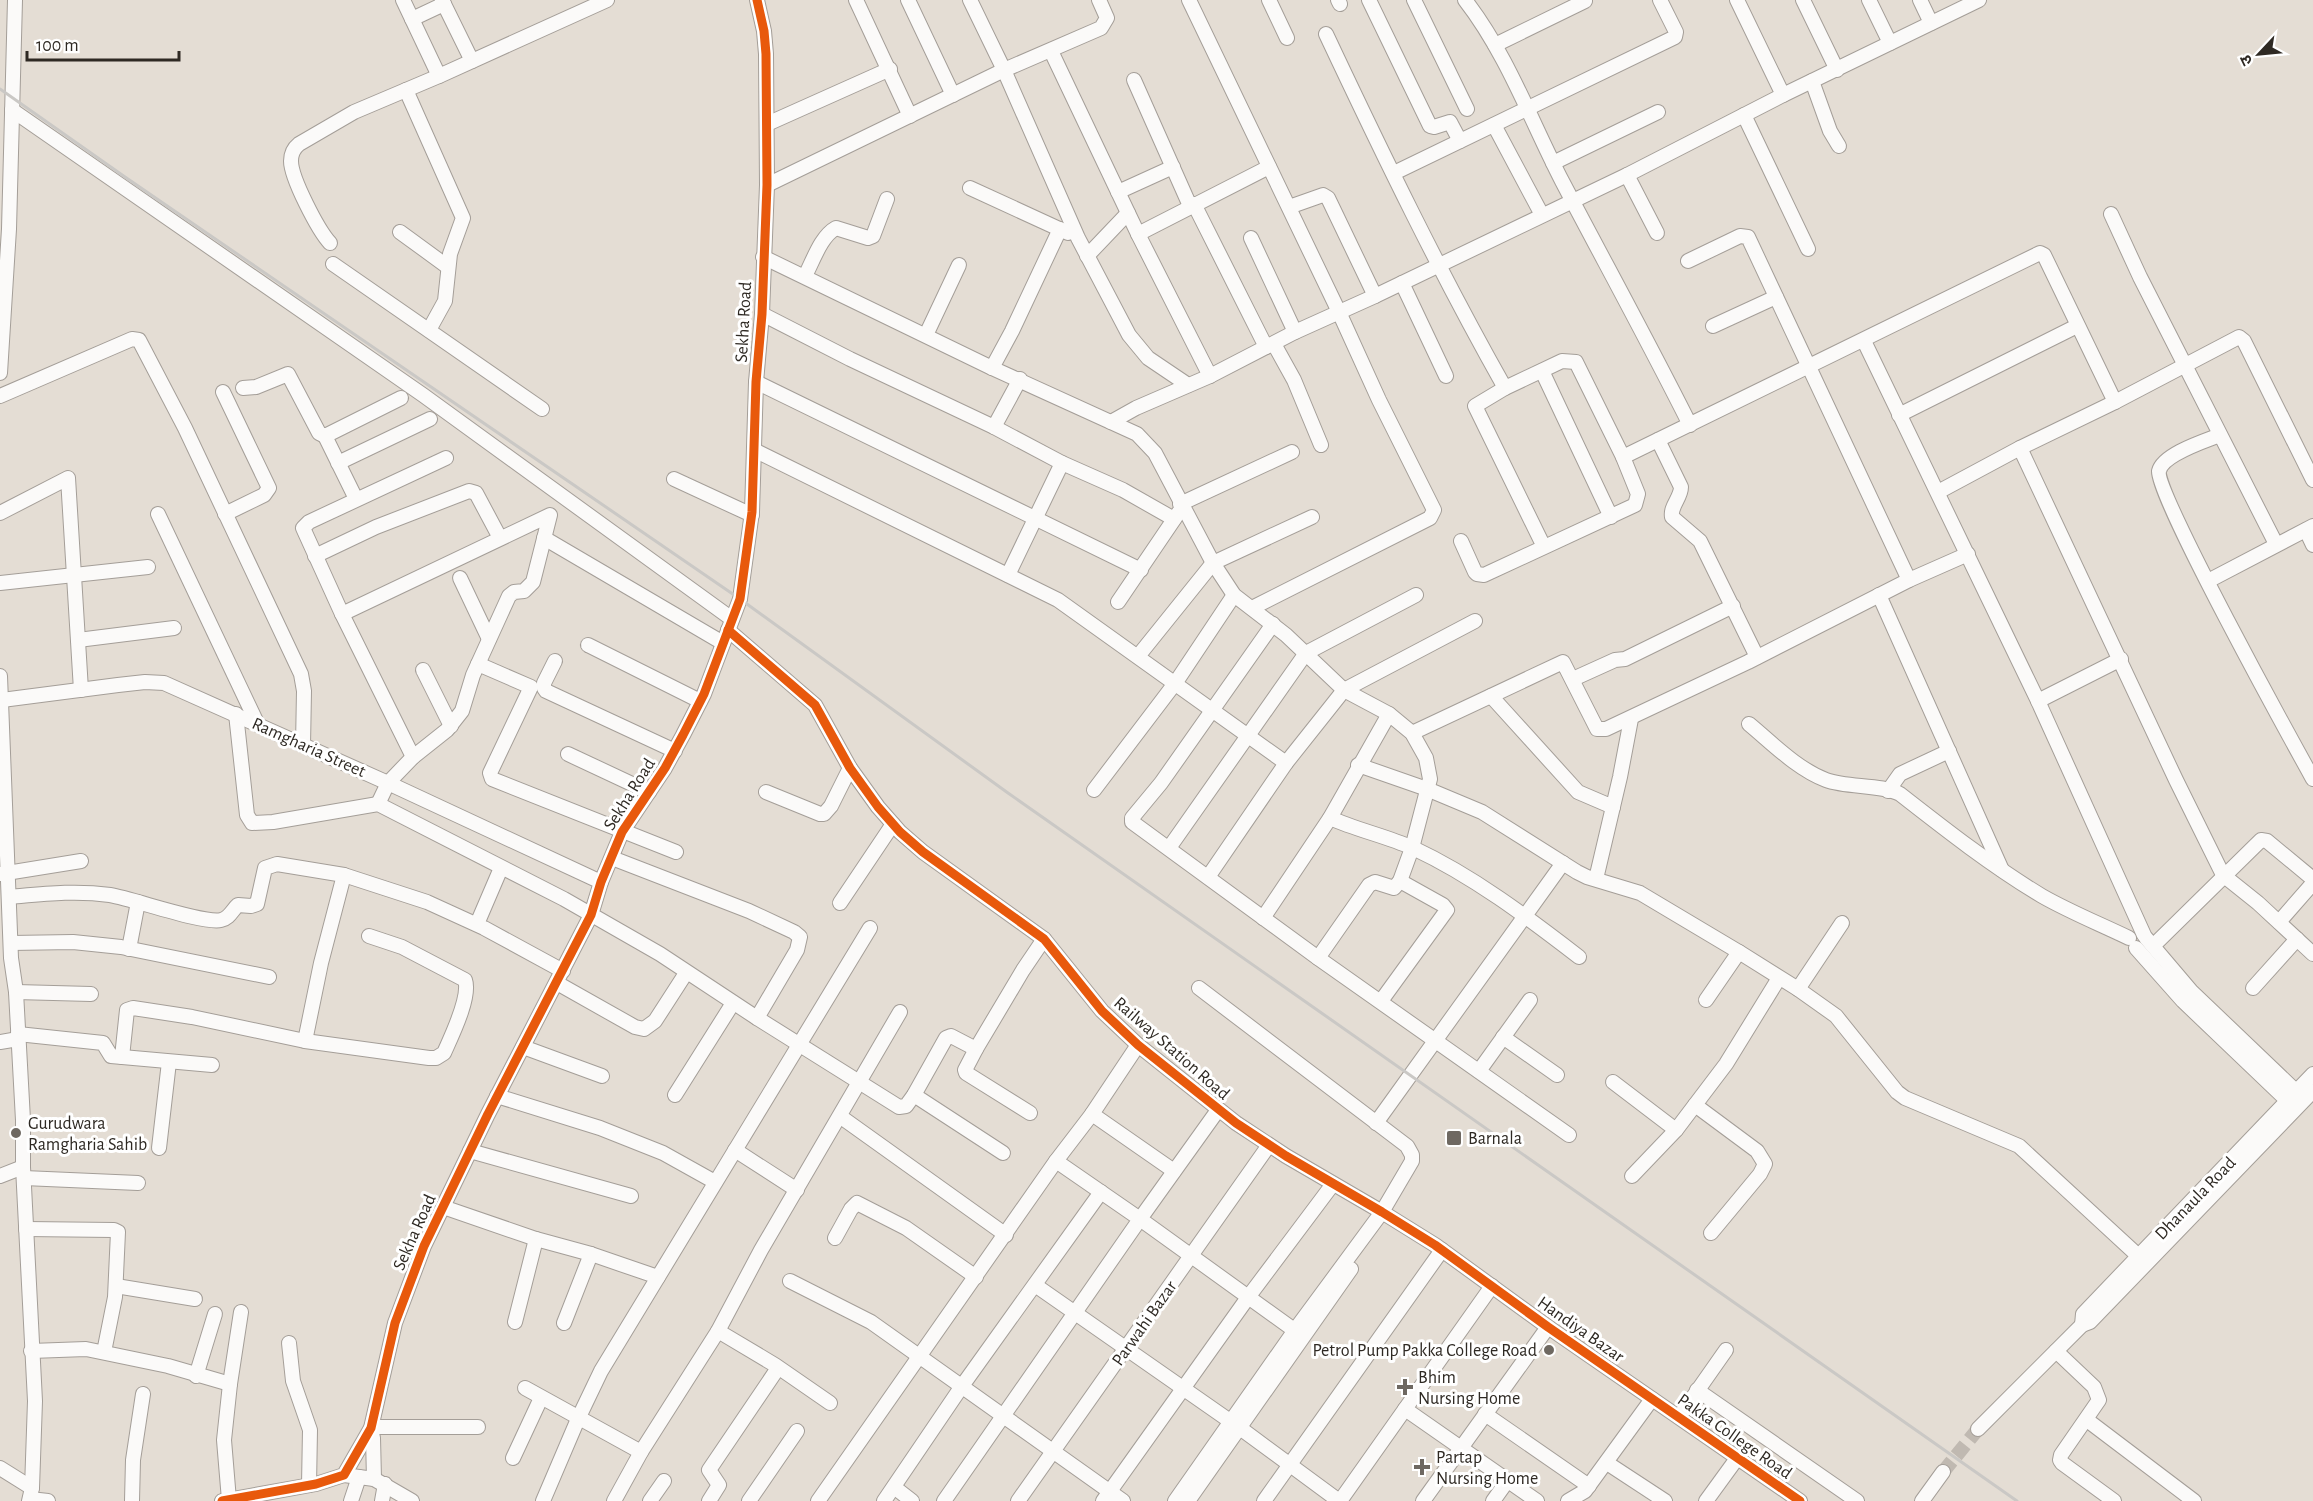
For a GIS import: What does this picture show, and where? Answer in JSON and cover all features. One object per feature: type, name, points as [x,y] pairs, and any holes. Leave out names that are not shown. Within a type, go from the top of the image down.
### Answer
[{"type":"street","points":[[0,373],[8,117],[15,0]]},
{"type":"street","points":[[403,0],[439,76]]},
{"type":"street","points":[[330,243],[312,216],[295,177],[291,160],[294,148],[354,112],[607,0]]},
{"type":"street","name":"Sekha Road","points":[[344,1475],[371,1427],[395,1323],[424,1246],[497,1096],[591,915],[601,882],[621,832],[675,751],[700,701],[740,599],[752,515],[756,382],[762,314],[767,185],[766,54],[757,0]]},
{"type":"street","points":[[856,0],[910,116]]},
{"type":"street","points":[[908,0],[953,95]]},
{"type":"street","points":[[970,0],[1004,70],[1078,238],[1133,342],[1148,358],[1188,385]]},
{"type":"street","points":[[767,185],[1004,70],[1104,26],[1107,18],[1099,0]]},
{"type":"street","points":[[1189,0],[1434,512],[1430,518],[1252,608]]},
{"type":"street","points":[[1269,0],[1287,38]]},
{"type":"street","points":[[1369,0],[1430,126],[1450,122],[1460,141]]},
{"type":"street","points":[[1414,0],[1467,109]]},
{"type":"street","points":[[1465,0],[1475,11],[1495,45],[1572,201],[1690,424]]},
{"type":"street","points":[[1394,173],[1528,110],[1674,37],[1676,32],[1660,0]]},
{"type":"street","points":[[1737,0],[1783,95]]},
{"type":"street","points":[[1803,0],[1837,70]]},
{"type":"street","points":[[1869,0],[1890,43]]},
{"type":"street","points":[[1920,0],[1931,23]]},
{"type":"street","points":[[1111,422],[1136,408],[1210,376],[1295,332],[1627,175],[1783,95],[1979,0]]},
{"type":"street","points":[[1495,45],[1585,1]]},
{"type":"street","points":[[412,19],[443,2],[472,61]]},
{"type":"street","points":[[1326,34],[1461,309],[1505,388]]},
{"type":"street","points":[[1051,51],[1138,234],[1210,376]]},
{"type":"street","points":[[767,124],[890,69]]},
{"type":"street","points":[[1134,80],[1192,205],[1270,345],[1294,380],[1321,445]]},
{"type":"street","points":[[1812,81],[1830,131],[1839,146]]},
{"type":"street","points":[[406,90],[462,213],[462,221],[450,254],[445,301],[429,330]]},
{"type":"street","points":[[1553,163],[1658,112]]},
{"type":"street","points":[[1744,115],[1808,249]]},
{"type":"street","name":"Railway Station Road","points":[[8,117],[423,395],[730,624],[815,705],[850,768],[893,824],[923,852],[1044,939],[1102,1011],[1138,1045],[1218,1110],[1269,1145],[1386,1214],[1492,1286]]},
{"type":"street","points":[[1494,125],[1542,215]]},
{"type":"street","points":[[1118,192],[1173,167]]},
{"type":"street","points":[[1138,234],[1269,167]]},
{"type":"street","points":[[1627,175],[1657,233]]},
{"type":"street","points":[[970,188],[1078,238]]},
{"type":"street","points":[[1289,207],[1317,195],[1328,198],[1375,296]]},
{"type":"street","points":[[805,276],[826,236],[832,230],[836,228],[868,238],[873,236],[887,199]]},
{"type":"street","points":[[1087,256],[1128,213]]},
{"type":"street","points":[[2111,214],[2140,277],[2276,544]]},
{"type":"street","points":[[992,368],[1060,230]]},
{"type":"street","points":[[400,232],[448,267]]},
{"type":"street","points":[[1688,261],[1740,236],[1747,236],[1909,580]]},
{"type":"street","points":[[1251,238],[1295,332]]},
{"type":"street","points":[[1623,457],[2041,253],[2115,402]]},
{"type":"street","points":[[763,257],[992,368],[1137,434],[1150,446],[1179,510],[1234,595],[1273,624],[1344,690],[1389,714],[1412,733],[1428,763],[1430,779],[1412,848],[1400,881],[1394,888],[1375,882],[1369,885],[1318,958]]},
{"type":"street","points":[[333,264],[542,410]]},
{"type":"street","points":[[926,335],[959,266]]},
{"type":"street","points":[[1402,283],[1446,376]]},
{"type":"street","points":[[1713,326],[1776,297]]},
{"type":"street","points":[[762,314],[880,374],[994,426],[1062,463],[1123,490],[1179,510]]},
{"type":"street","points":[[1899,415],[2077,326]]},
{"type":"street","points":[[0,396],[137,338],[185,428],[301,674],[304,691],[303,745]]},
{"type":"street","points":[[1938,492],[2236,338],[2242,338],[2313,480]]},
{"type":"street","points":[[1864,341],[2038,701],[2142,941],[2183,1001],[2299,1099]]},
{"type":"street","points":[[1461,541],[1475,572],[1480,575],[1544,547],[1611,517],[1635,505],[1638,498],[1623,457],[1576,362],[1564,360],[1505,388],[1476,406],[1544,547]]},
{"type":"street","points":[[1542,371],[1611,517]]},
{"type":"street","points":[[243,388],[256,387],[288,374],[319,433],[325,436],[356,499]]},
{"type":"street","points":[[994,426],[1020,380]]},
{"type":"street","points":[[756,382],[1141,570]]},
{"type":"street","points":[[223,392],[269,488],[264,495],[225,514]]},
{"type":"street","points":[[325,436],[401,398]]},
{"type":"street","points":[[338,463],[430,419]]},
{"type":"street","points":[[2220,435],[2162,464],[2159,471],[2166,497],[2313,780]]},
{"type":"street","points":[[1658,440],[1681,487],[1680,495],[1671,513],[1672,517],[1677,524],[1700,541],[1757,657]]},
{"type":"street","points":[[2020,448],[2223,875],[2313,954]]},
{"type":"street","points":[[754,450],[1058,600],[1176,682],[1286,763]]},
{"type":"street","points":[[1118,602],[1179,510],[1292,452]]},
{"type":"street","points":[[414,758],[342,614],[303,531],[303,525],[446,458]]},
{"type":"street","points":[[1008,575],[1062,463]]},
{"type":"street","points":[[0,513],[68,478],[81,690]]},
{"type":"street","points":[[674,479],[752,515]]},
{"type":"street","points":[[315,556],[376,527],[469,491],[474,492],[481,501],[500,538]]},
{"type":"street","points":[[378,804],[388,783],[451,726],[462,711],[478,664],[509,596],[514,592],[524,591],[534,582],[550,515],[558,494]]},
{"type":"street","points":[[158,514],[256,723]]},
{"type":"street","points":[[342,614],[550,515]]},
{"type":"street","points":[[1139,656],[1213,563],[1312,517]]},
{"type":"street","points":[[2208,581],[2309,528],[2313,545]]},
{"type":"street","points":[[544,538],[723,644]]},
{"type":"street","points":[[1412,733],[1563,662],[1597,729],[1606,729],[1631,719],[1909,580],[1968,554]]},
{"type":"street","points":[[0,583],[148,567]]},
{"type":"street","points":[[460,578],[489,639]]},
{"type":"street","points":[[1094,790],[1176,682],[1234,595]]},
{"type":"street","points":[[1169,848],[1306,653],[1416,595]]},
{"type":"street","points":[[1879,595],[2002,870]]},
{"type":"street","points":[[1573,679],[1615,660],[1625,659],[1732,606]]},
{"type":"street","points":[[1208,877],[1286,763],[1344,690],[1475,621]]},
{"type":"street","points":[[1273,624],[1161,783],[1131,819],[1133,823],[1318,958],[1382,1000],[1569,1135]]},
{"type":"street","points":[[78,640],[174,628]]},
{"type":"street","points":[[588,645],[700,701]]},
{"type":"street","points":[[2038,701],[2121,659]]},
{"type":"street","points":[[555,662],[544,683],[546,691],[675,751]]},
{"type":"street","points":[[478,664],[531,687],[490,773],[492,778],[621,832],[676,852]]},
{"type":"street","points":[[423,670],[451,726]]},
{"type":"street","points":[[0,676],[4,873],[9,897],[11,943],[6,961],[16,992],[35,1401],[30,1496]]},
{"type":"street","name":"Ramgharia Street","points":[[2,700],[145,682],[164,683],[388,783],[601,882]]},
{"type":"street","points":[[1491,696],[1578,792],[1612,807]]},
{"type":"street","points":[[236,714],[247,815],[252,823],[273,822],[378,804],[591,915],[660,954],[686,973],[899,1107],[906,1106],[914,1095],[946,1038],[951,1036],[976,1049]]},
{"type":"street","points":[[1263,918],[1330,818],[1389,714]]},
{"type":"street","points":[[1596,879],[1631,719]]},
{"type":"street","points":[[1749,724],[1804,768],[1826,780],[1900,794],[1965,845],[2054,902],[2142,941]]},
{"type":"street","points":[[1887,791],[1900,774],[1949,751]]},
{"type":"street","points":[[568,754],[649,792]]},
{"type":"street","points":[[1358,765],[1427,789],[1499,820],[1563,863],[1596,879],[1640,893],[1798,989],[1842,1022],[1897,1092],[2019,1146],[2049,1171],[2142,1260]]},
{"type":"street","points":[[766,792],[824,814],[831,807],[850,768]]},
{"type":"street","points":[[1330,818],[1412,848],[1465,876],[1526,917],[1579,957]]},
{"type":"street","points":[[840,903],[893,824]]},
{"type":"street","points":[[2142,941],[2263,840],[2313,881],[2279,922]]},
{"type":"street","points":[[612,858],[748,911],[794,932],[801,938],[797,950],[757,1018]]},
{"type":"street","points":[[4,873],[81,861]]},
{"type":"street","points":[[1376,1123],[1563,863]]},
{"type":"street","points":[[9,897],[58,892],[117,896],[221,920],[238,905],[257,904],[262,872],[268,865],[281,865],[345,875],[437,905],[477,924],[635,1027],[644,1029],[650,1027],[686,973]]},
{"type":"street","points":[[477,924],[501,868]]},
{"type":"street","points":[[305,1041],[321,963],[345,875]]},
{"type":"street","points":[[1382,1000],[1447,910],[1443,905],[1400,881]]},
{"type":"street","points":[[129,949],[138,902]]},
{"type":"street","points":[[1798,989],[1842,923]]},
{"type":"street","points":[[543,1501],[601,1371],[870,928]]},
{"type":"street","points":[[122,1057],[127,1010],[130,1008],[192,1017],[305,1041],[436,1058],[444,1053],[465,998],[467,988],[465,980],[402,947],[369,936]]},
{"type":"street","points":[[1030,1113],[966,1073],[965,1070],[1023,970],[1044,939]]},
{"type":"street","points":[[2253,988],[2297,939]]},
{"type":"street","points":[[11,943],[73,942],[129,949],[269,977]]},
{"type":"street","points":[[1706,1000],[1739,952]]},
{"type":"street","points":[[1632,1176],[1676,1130],[1726,1064],[1779,978]]},
{"type":"street","points":[[1188,1501],[1235,1425],[1386,1214],[1409,1167],[1412,1155],[1407,1146],[1199,988]]},
{"type":"street","points":[[16,992],[91,994]]},
{"type":"street","points":[[1479,1071],[1530,1000]]},
{"type":"street","points":[[675,1095],[733,1003]]},
{"type":"street","points":[[614,1501],[641,1452],[718,1330],[900,1012]]},
{"type":"street","points":[[0,1042],[18,1037],[103,1043],[111,1056],[212,1065]]},
{"type":"street","points":[[1503,1037],[1557,1075]]},
{"type":"street","points":[[818,1501],[1056,1161],[1092,1114],[1138,1045]]},
{"type":"street","points":[[524,1047],[602,1076]]},
{"type":"street","points":[[159,1149],[169,1062]]},
{"type":"street","name":"Dhanaula Road","points":[[1978,1429],[2082,1324],[2083,1314],[2142,1260],[2299,1099],[2313,1074]]},
{"type":"street","points":[[1612,1082],[1676,1130]]},
{"type":"street","points":[[914,1095],[1003,1153]]},
{"type":"street","points":[[497,1096],[600,1128],[655,1150],[715,1182]]},
{"type":"street","points":[[1695,1105],[1757,1151],[1765,1164],[1760,1174],[1711,1233]]},
{"type":"street","points":[[944,1501],[1218,1110]]},
{"type":"street","points":[[1092,1114],[1174,1171]]},
{"type":"street","points":[[841,1117],[1006,1235]]},
{"type":"street","name":"Parwahi Bazar","points":[[1018,1501],[1269,1145]]},
{"type":"street","points":[[735,1150],[797,1190]]},
{"type":"street","points":[[470,1151],[631,1196]]},
{"type":"street","points":[[1056,1161],[1299,1333]]},
{"type":"street","points":[[0,1176],[24,1172],[138,1183]]},
{"type":"street","points":[[1107,1496],[1249,1296],[1334,1184]]},
{"type":"street","points":[[884,1501],[962,1386],[1101,1192]]},
{"type":"street","points":[[835,1238],[851,1209],[858,1203],[906,1228],[976,1277]]},
{"type":"street","points":[[443,1207],[536,1239],[658,1276]]},
{"type":"street","points":[[26,1229],[117,1231],[116,1286],[104,1352]]},
{"type":"street","points":[[515,1322],[536,1239]]},
{"type":"street","points":[[1264,1501],[1442,1250]]},
{"type":"street","points":[[564,1323],[591,1254]]},
{"type":"street","points":[[790,1281],[871,1322],[1054,1451],[1107,1496],[1123,1501]]},
{"type":"street","points":[[1035,1285],[1340,1501],[1492,1286]]},
{"type":"street","points":[[116,1286],[195,1299]]},
{"type":"street","name":"Handiya Bazar","points":[[1492,1286],[1652,1399]]},
{"type":"street","points":[[229,1500],[224,1440],[230,1384],[242,1312]]},
{"type":"street","points":[[196,1376],[214,1314]]},
{"type":"street","points":[[1423,1501],[1548,1327]]},
{"type":"street","points":[[718,1330],[830,1403]]},
{"type":"street","points":[[289,1343],[293,1381],[310,1430],[309,1485]]},
{"type":"street","points":[[31,1351],[78,1349],[104,1352],[168,1366],[230,1384]]},
{"type":"street","points":[[1679,1417],[1725,1350]]},
{"type":"street","points":[[2056,1351],[2098,1393],[2099,1400],[2061,1455],[2060,1460],[2114,1501]]},
{"type":"street","points":[[709,1501],[719,1485],[709,1470],[778,1368]]},
{"type":"street","points":[[525,1388],[641,1452]]},
{"type":"street","points":[[1697,1390],[1857,1501]]},
{"type":"street","points":[[132,1501],[134,1460],[143,1394]]},
{"type":"street","points":[[513,1458],[541,1398]]},
{"type":"street","points":[[1571,1501],[1589,1486],[1652,1399]]},
{"type":"street","name":"Pakka College Road","points":[[1652,1399],[1800,1501]]},
{"type":"street","points":[[1405,1409],[1537,1501]]},
{"type":"street","points":[[1485,1414],[1589,1486]]},
{"type":"street","points":[[2087,1420],[2194,1501]]},
{"type":"street","points":[[1174,1501],[1235,1425]]},
{"type":"street","points":[[371,1427],[478,1427]]},
{"type":"street","name":"Sekha Road","points":[[371,1427],[382,1501]]},
{"type":"street","points":[[749,1501],[797,1431]]},
{"type":"street","points":[[1706,1501],[1738,1457]]},
{"type":"street","points":[[1607,1463],[1665,1501]]},
{"type":"street","points":[[0,1468],[30,1496],[48,1501]]},
{"type":"street","points":[[1922,1501],[1943,1472]]},
{"type":"street","points":[[222,1501],[309,1485],[344,1475],[379,1481],[412,1501]]},
{"type":"street","points":[[351,1501],[359,1477]]},
{"type":"street","points":[[1493,1501],[1508,1480]]},
{"type":"street","points":[[650,1501],[664,1481]]},
{"type":"street","points":[[894,1488],[912,1501]]},
{"type":"tunnel","points":[[1943,1472],[1978,1429]]},
{"type":"railway","points":[[0,89],[740,599],[1008,793],[2017,1501]]},
{"type":"cycle path","points":[[222,1501],[316,1484],[344,1475],[371,1428],[395,1323],[424,1246],[488,1114],[591,915],[601,882],[622,832],[665,768],[704,694],[740,599],[752,512],[756,382],[762,314],[767,185],[766,54],[764,31],[757,0]]},
{"type":"cycle path","points":[[728,630],[815,705],[850,768],[878,807],[900,832],[923,852],[1044,939],[1102,1011],[1138,1045],[1236,1123],[1286,1156],[1435,1245],[1548,1327],[1800,1501]]},
{"type":"place","name":"Gurudwara Ramgharia Sahib","points":[[16,1133]]},
{"type":"place","name":"Barnala","points":[[1454,1138]]},
{"type":"place","name":"Petrol Pump Pakka College Road","points":[[1549,1350]]},
{"type":"place","name":"Bhim Nursing Home","points":[[1405,1387]]},
{"type":"place","name":"Partap Nursing Home","points":[[1422,1467]]}]
